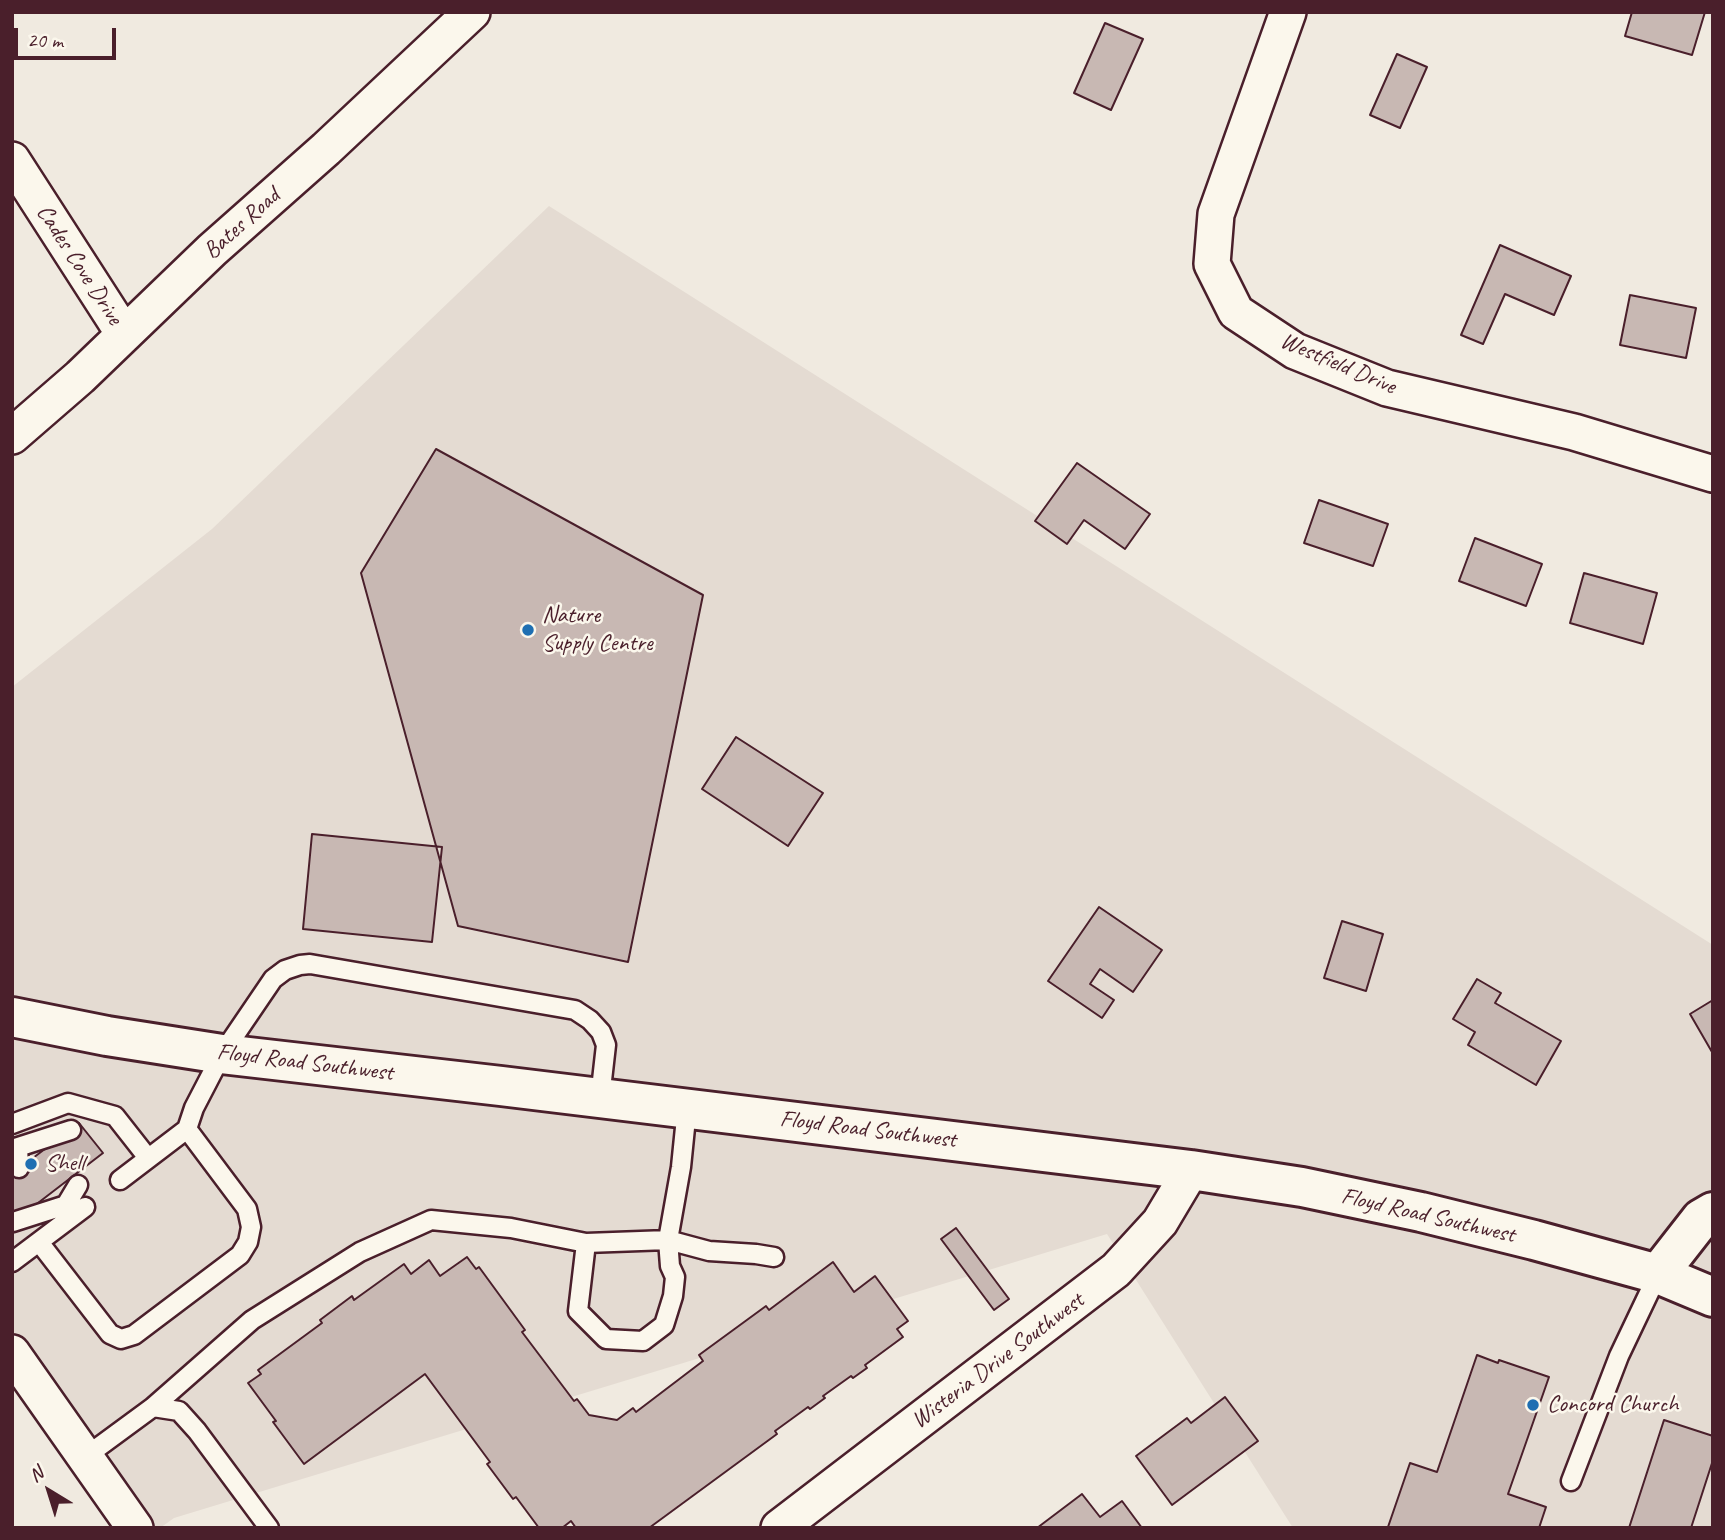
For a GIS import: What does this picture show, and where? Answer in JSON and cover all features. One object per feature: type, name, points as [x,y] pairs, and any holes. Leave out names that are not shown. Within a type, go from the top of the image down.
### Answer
[{"type":"main road","name":"Floyd Road Southwest","points":[[12,1017],[107,1036],[222,1054],[1191,1170],[1301,1187],[1421,1212],[1534,1240],[1658,1274],[1713,1297]]},
{"type":"main road","points":[[1658,1274],[1701,1219],[1713,1212]]},
{"type":"street","name":"Bates Road","points":[[12,436],[80,377],[212,250],[326,149],[472,12]]},
{"type":"street","name":"Westfield Drive","points":[[1288,12],[1216,214],[1212,264],[1236,312],[1295,351],[1387,388],[1574,432],[1713,474]]},
{"type":"street","name":"Cades Cove Drive","points":[[12,160],[124,334]]},
{"type":"street","name":"Wisteria Drive Southwest","points":[[779,1528],[1116,1270],[1160,1222],[1191,1170]]},
{"type":"street","points":[[12,1353],[135,1528]]},
{"type":"lane","points":[[120,1180],[187,1129],[194,1108],[222,1054],[273,979],[285,970],[300,965],[310,964],[575,1010],[601,1032],[606,1045],[600,1098]]},
{"type":"lane","points":[[12,1124],[68,1103],[115,1116],[148,1158]]},
{"type":"lane","points":[[586,1243],[578,1311],[606,1339],[643,1341],[664,1325],[673,1296],[675,1277],[670,1266],[668,1240],[681,1167],[687,1108]]},
{"type":"lane","points":[[39,1242],[110,1334],[121,1339],[134,1335],[240,1255],[248,1242],[251,1227],[247,1209],[187,1129]]},
{"type":"lane","points":[[15,1152],[71,1130]]},
{"type":"lane","points":[[15,1152],[47,1147]]},
{"type":"lane","points":[[12,1262],[39,1242],[74,1209],[74,1181]]},
{"type":"lane","points":[[42,1199],[74,1209]]},
{"type":"lane","points":[[13,1222],[74,1209]]},
{"type":"lane","points":[[85,1457],[153,1407],[252,1320],[360,1252],[431,1220],[511,1228],[586,1243],[668,1240],[709,1251],[774,1257]]},
{"type":"lane","points":[[1571,1481],[1619,1356],[1658,1274]]},
{"type":"lane","points":[[153,1407],[179,1411],[269,1528]]},
{"type":"shaded area","points":[[549,206],[1713,945],[1713,1528],[1293,1528],[1107,1234],[174,1518],[160,1528],[123,1528],[12,1382],[12,687],[212,529]]},
{"type":"building","points":[[1632,12],[1705,12],[1692,55],[1625,36]]},
{"type":"building","points":[[1105,23],[1143,39],[1111,110],[1074,93]]},
{"type":"building","points":[[1397,54],[1427,67],[1400,128],[1370,115]]},
{"type":"building","points":[[1500,245],[1571,276],[1554,315],[1505,294],[1483,344],[1461,335]]},
{"type":"building","points":[[1630,295],[1696,308],[1686,358],[1620,345]]},
{"type":"building","points":[[436,449],[703,595],[628,962],[458,926],[361,573]]},
{"type":"building","points":[[1077,463],[1150,514],[1125,549],[1084,520],[1067,544],[1035,521]]},
{"type":"building","points":[[1319,500],[1388,524],[1373,566],[1304,543]]},
{"type":"building","points":[[1475,538],[1542,564],[1526,606],[1459,581]]},
{"type":"building","points":[[1584,573],[1657,593],[1643,644],[1570,623]]},
{"type":"building","points":[[736,737],[823,793],[788,846],[702,789]]},
{"type":"building","points":[[312,834],[442,847],[432,942],[303,929]]},
{"type":"building","points":[[1099,907],[1162,950],[1133,992],[1100,969],[1090,984],[1114,1000],[1102,1018],[1048,981]]},
{"type":"building","points":[[1342,921],[1383,934],[1366,991],[1324,978]]},
{"type":"building","points":[[1477,979],[1501,993],[1495,1003],[1561,1041],[1536,1085],[1468,1045],[1475,1032],[1453,1019]]},
{"type":"building","points":[[1713,1000],[1713,1051],[1712,1052],[1690,1014]]},
{"type":"building","points":[[79,1123],[103,1153],[12,1223],[12,1174]]},
{"type":"building","points":[[956,1228],[1009,1299],[994,1310],[941,1239]]},
{"type":"building","points":[[467,1257],[476,1269],[479,1267],[525,1330],[522,1332],[574,1401],[577,1399],[589,1415],[617,1420],[633,1408],[636,1412],[703,1361],[699,1355],[766,1306],[769,1310],[833,1262],[854,1292],[875,1276],[908,1321],[897,1329],[903,1337],[865,1365],[867,1368],[853,1378],[851,1376],[810,1409],[808,1407],[775,1431],[777,1434],[649,1528],[576,1528],[571,1521],[562,1528],[539,1528],[487,1464],[490,1462],[425,1374],[304,1464],[248,1383],[261,1374],[258,1370],[322,1323],[320,1320],[352,1296],[354,1300],[404,1264],[411,1274],[429,1260],[440,1276]]},
{"type":"building","points":[[1477,1355],[1549,1377],[1508,1494],[1546,1507],[1539,1528],[1388,1527],[1410,1463],[1437,1472]]},
{"type":"building","points":[[1225,1397],[1258,1441],[1172,1505],[1136,1456],[1187,1418],[1191,1423]]},
{"type":"building","points":[[1664,1420],[1713,1436],[1713,1460],[1691,1528],[1629,1528]]},
{"type":"building","points":[[1082,1494],[1100,1517],[1122,1501],[1142,1528],[1037,1528]]},
{"type":"place","name":"Nature Supply Centre","points":[[528,630]]},
{"type":"place","name":"Shell","points":[[31,1164]]},
{"type":"place","name":"Concord Church","points":[[1533,1405]]}]
